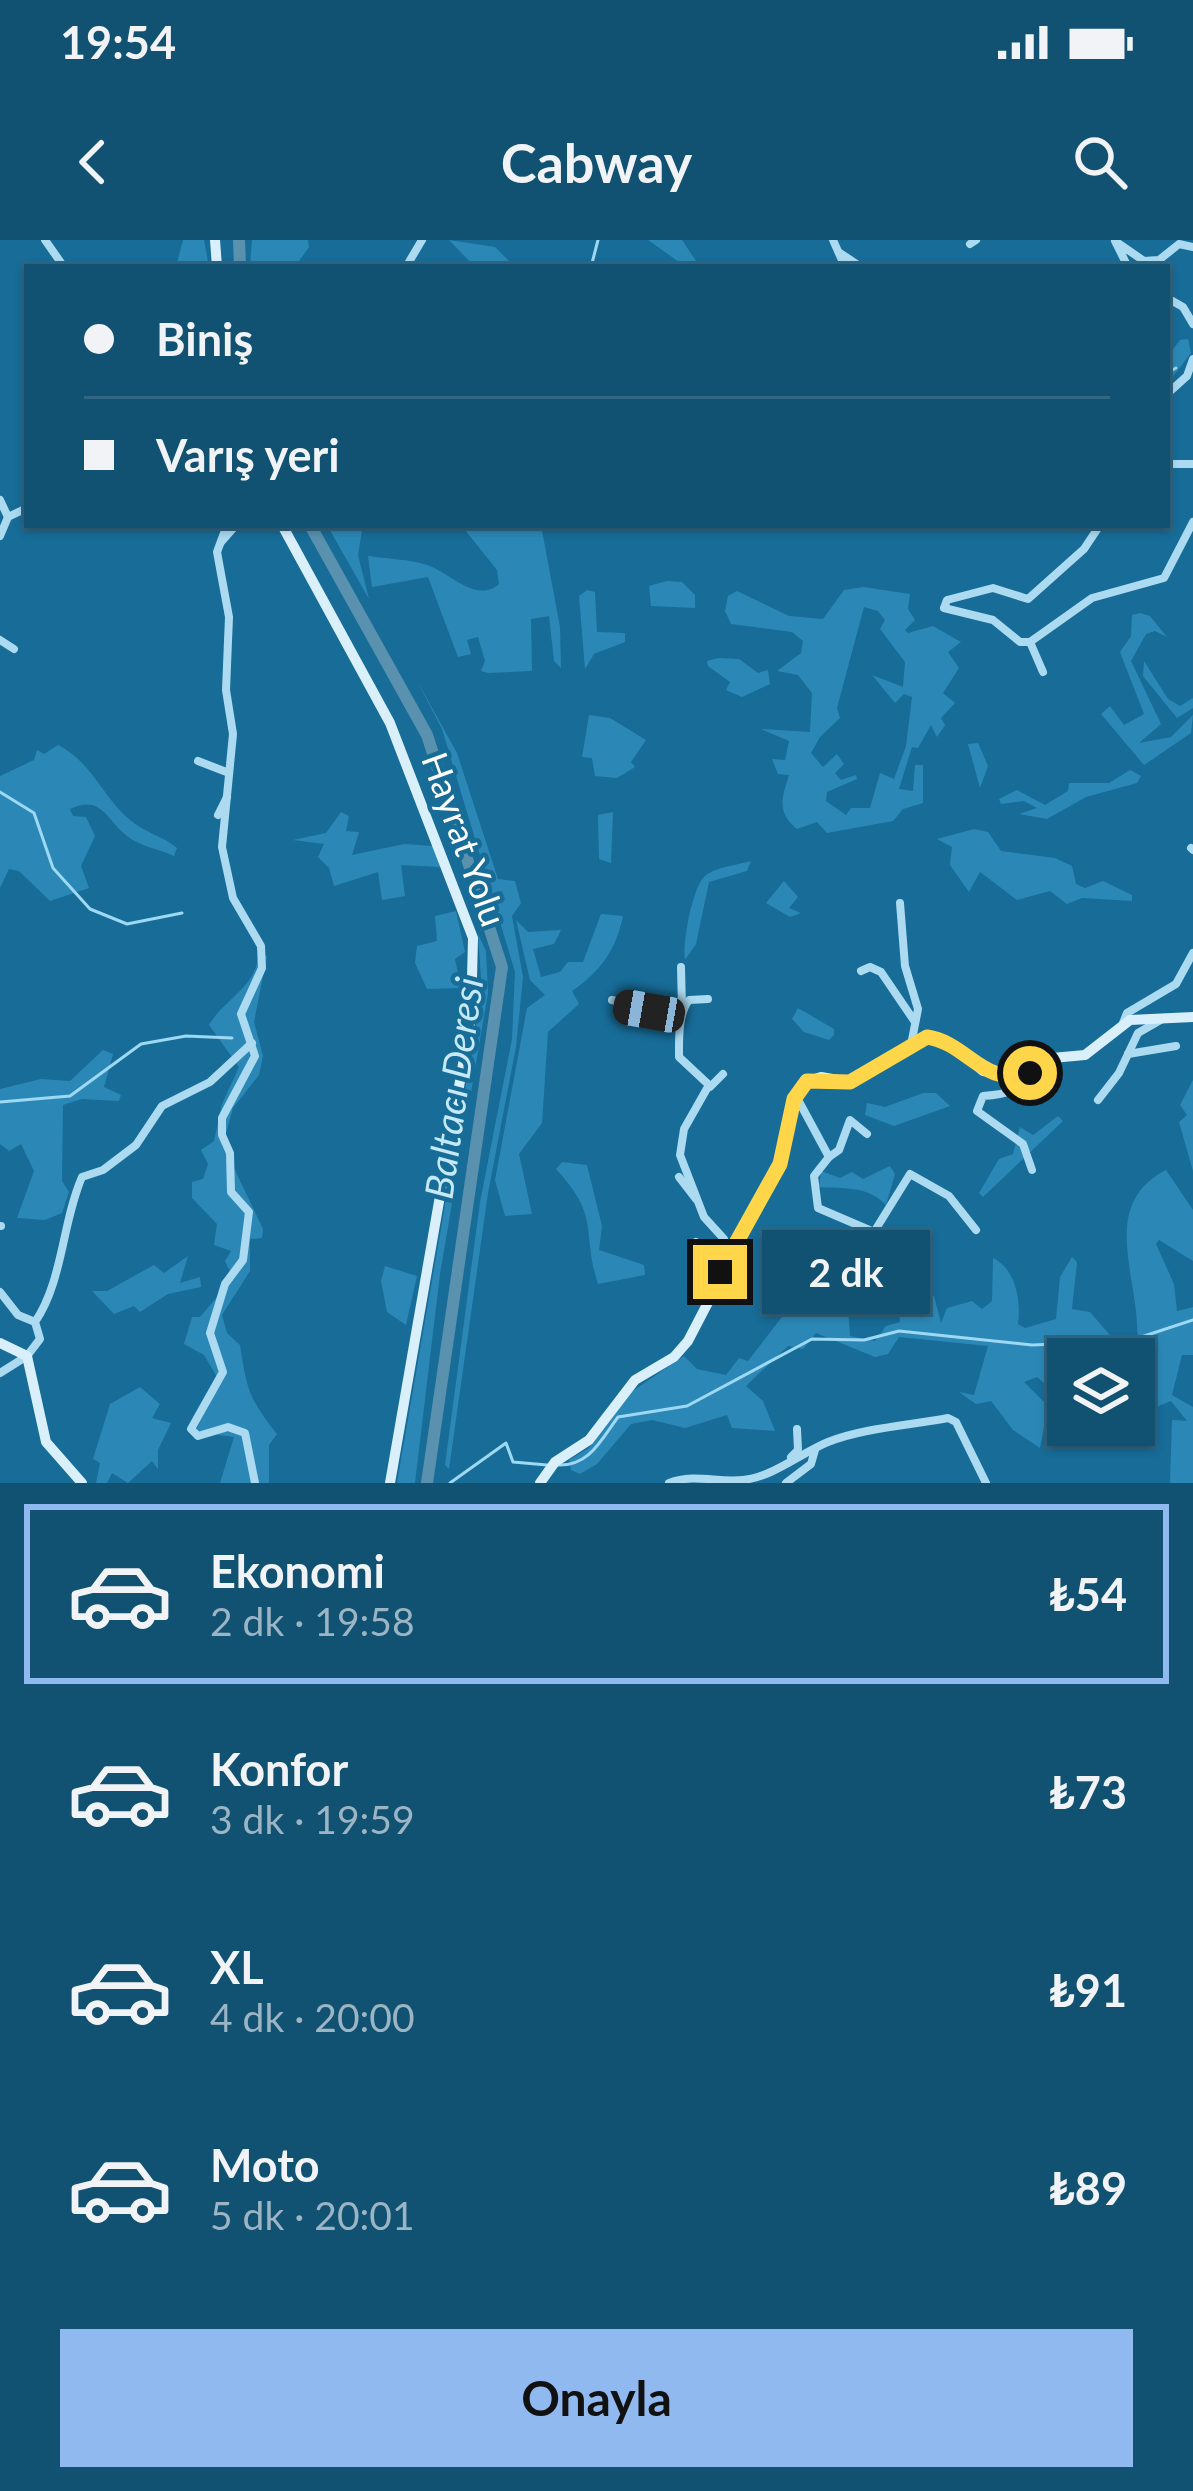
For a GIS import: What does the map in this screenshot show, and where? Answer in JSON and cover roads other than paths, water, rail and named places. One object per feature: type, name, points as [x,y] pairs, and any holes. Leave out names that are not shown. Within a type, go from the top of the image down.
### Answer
[{"type":"street","points":[[832,240],[844,264]]},
{"type":"street","points":[[1111,242],[1121,243],[1144,261],[1159,260],[1169,244],[1191,244]]},
{"type":"street","points":[[838,253],[856,264]]},
{"type":"street","points":[[1170,300],[1184,307],[1193,324]]},
{"type":"street","points":[[1170,391],[1187,376],[1193,358]]},
{"type":"street","points":[[0,500],[8,517]]},
{"type":"street","points":[[0,536],[8,517],[24,509]]},
{"type":"street","points":[[1098,528],[1084,549],[1028,599],[993,588],[947,600],[944,608],[993,620],[1020,642],[1030,642],[1092,598],[1164,578],[1193,522]]},
{"type":"street","points":[[230,528],[219,544],[230,616],[229,773],[222,847],[233,898],[261,946],[257,985],[241,1014],[253,1042],[254,1065],[222,1118],[231,1192],[249,1212],[243,1260],[225,1284],[210,1333],[223,1372],[191,1429],[198,1436],[228,1427],[245,1433],[255,1483]]},
{"type":"street","name":"Hayrat Yolu","points":[[284,528],[390,723],[473,938],[471,1018],[390,1483]]},
{"type":"street","points":[[0,640],[14,649]]},
{"type":"street","points":[[1030,642],[1043,672]]},
{"type":"street","points":[[198,761],[229,773]]},
{"type":"street","points":[[218,815],[228,796]]},
{"type":"street","points":[[900,903],[916,1023],[911,1045]]},
{"type":"street","points":[[1124,1023],[1127,1013],[1176,984],[1193,953]]},
{"type":"street","points":[[681,967],[680,1057],[706,1078],[708,1087]]},
{"type":"street","points":[[861,971],[870,967],[881,972],[916,1023]]},
{"type":"street","points":[[682,1013],[689,1000],[708,999]]},
{"type":"street","points":[[612,1000],[682,1013]]},
{"type":"street","points":[[1098,1100],[1138,1033],[1164,1017]]},
{"type":"street","points":[[540,1483],[555,1462],[589,1439],[635,1381],[674,1357],[780,1164],[796,1096],[807,1081],[850,1082],[927,1037],[941,1039],[996,1076],[1020,1076],[1052,1058],[1085,1055],[1124,1023],[1193,1017]]},
{"type":"street","points":[[0,1373],[27,1356],[40,1339],[35,1322],[58,1268],[65,1224],[82,1177],[103,1170],[136,1145],[162,1106],[210,1082],[253,1042]]},
{"type":"street","points":[[1129,1054],[1176,1046]]},
{"type":"street","points":[[1032,1170],[1022,1144],[977,1111],[983,1096],[1021,1088],[1040,1077],[1052,1058]]},
{"type":"street","points":[[700,1205],[680,1154],[684,1129],[708,1087],[723,1074]]},
{"type":"street","points":[[796,1096],[829,1157]]},
{"type":"street","points":[[867,1134],[850,1120],[839,1150],[814,1176],[818,1208],[874,1232],[910,1174],[949,1196],[976,1231]]},
{"type":"street","points":[[679,1177],[724,1239],[706,1302]]},
{"type":"street","points":[[696,1242],[721,1256]]},
{"type":"street","points":[[0,1292],[18,1315],[35,1322]]},
{"type":"street","points":[[0,1343],[27,1356]]},
{"type":"street","points":[[27,1356],[46,1442],[82,1483]]},
{"type":"street","points":[[790,1458],[804,1458],[829,1441],[948,1418],[956,1422],[986,1483]]},
{"type":"street","points":[[669,1483],[690,1477],[743,1480],[790,1458],[798,1450],[797,1429]]},
{"type":"street","points":[[786,1483],[811,1464],[816,1449]]},
{"type":"waterway","name":"Baltacı Deresi","points":[[239,240],[240,264]]},
{"type":"waterway","points":[[592,264],[598,240]]},
{"type":"waterway","points":[[1170,371],[1176,368]]},
{"type":"waterway","name":"Baltacı Deresi","points":[[312,528],[427,735],[502,967],[427,1483]]},
{"type":"waterway","points":[[0,792],[34,813],[53,868],[90,909],[127,924],[182,913]]},
{"type":"waterway","points":[[0,1102],[70,1096],[141,1044],[186,1036],[232,1038]]},
{"type":"waterway","points":[[557,1465],[586,1457],[618,1417],[687,1406],[812,1339],[864,1340],[899,1331],[1032,1345],[1129,1341],[1193,1320]]},
{"type":"waterway","points":[[450,1483],[506,1443],[513,1462],[547,1465]]}]
